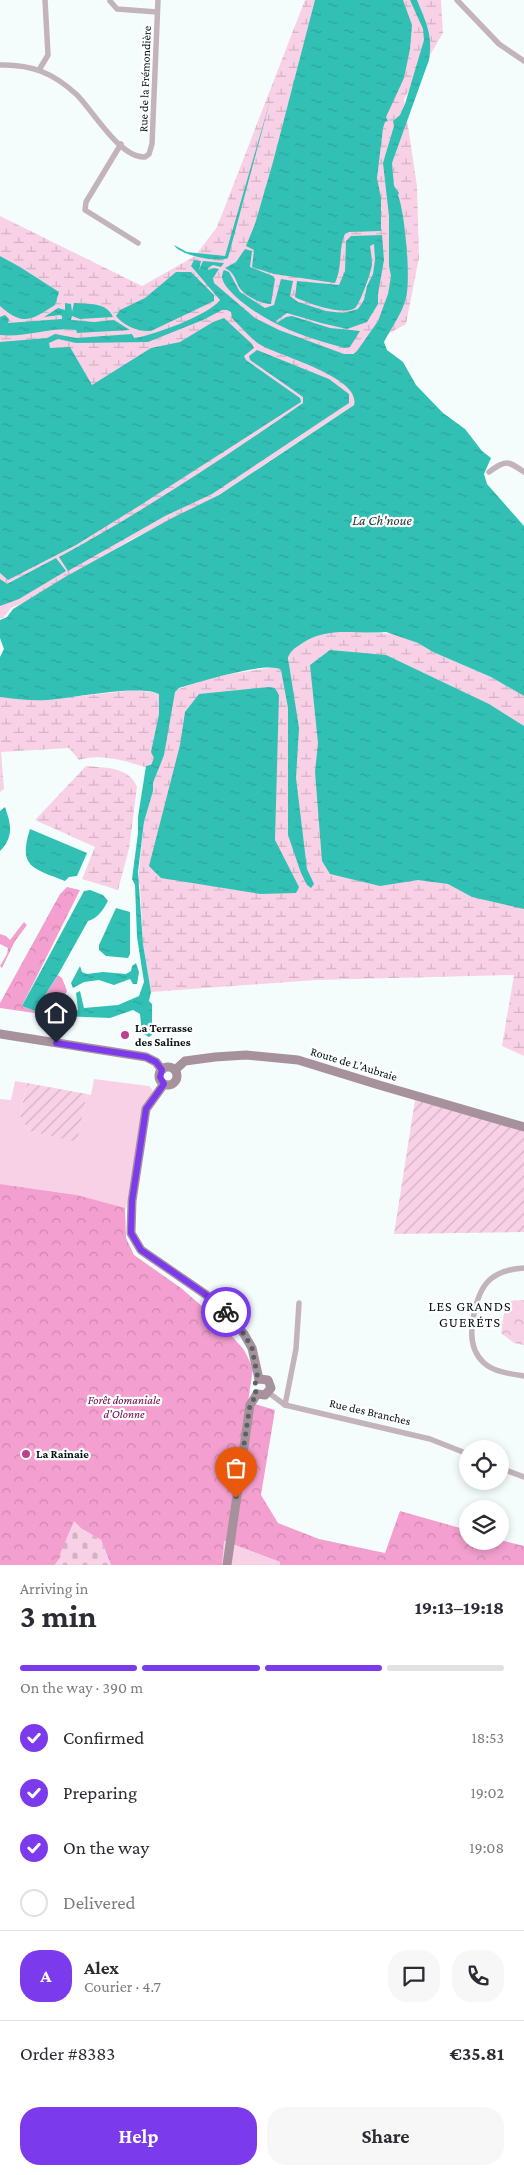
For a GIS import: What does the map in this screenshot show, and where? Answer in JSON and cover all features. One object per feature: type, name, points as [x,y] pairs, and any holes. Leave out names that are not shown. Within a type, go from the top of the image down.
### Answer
[{"type":"street","points":[[40,70],[48,55],[45,0]]},
{"type":"street","name":"Rue de la Frémondière","points":[[0,65],[22,65],[40,70],[62,83],[78,96],[96,121],[121,144],[140,157],[145,157],[151,149],[158,0]]},
{"type":"street","points":[[457,0],[498,44],[524,61]]},
{"type":"street","points":[[110,1],[117,8],[157,12]]},
{"type":"street","points":[[121,144],[85,207],[88,213],[138,243]]},
{"type":"street","points":[[488,472],[503,462],[510,462],[524,472]]},
{"type":"street","points":[[0,1034],[146,1057],[156,1062],[162,1070]]},
{"type":"street","name":"Route de L'Aubraie","points":[[175,1070],[184,1061],[215,1057],[246,1055],[298,1060],[524,1127]]},
{"type":"street","points":[[162,1070],[169,1067],[175,1070],[177,1075],[176,1080],[172,1084],[164,1084]]},
{"type":"street","points":[[162,1070],[160,1077],[164,1084]]},
{"type":"street","points":[[164,1084],[146,1109],[132,1201],[131,1233],[141,1250],[205,1294],[226,1312],[244,1334],[252,1348],[258,1379],[254,1389],[257,1394]]},
{"type":"street","points":[[524,1268],[504,1271],[484,1285],[476,1302],[470,1337],[478,1357],[486,1364],[498,1371],[524,1376]]},
{"type":"street","points":[[285,1405],[296,1349],[299,1303]]},
{"type":"street","points":[[257,1394],[266,1395],[271,1388],[268,1380],[258,1379]]},
{"type":"street","name":"Rue des Branches","points":[[269,1393],[285,1405],[430,1438],[459,1450]]},
{"type":"street","points":[[227,1565],[250,1405],[257,1394]]},
{"type":"street","points":[[509,1471],[524,1476]]},
{"type":"green space","points":[[305,0],[441,0],[443,33],[404,99],[417,186],[419,258],[406,324],[348,356],[357,389],[357,402],[352,406],[214,498],[132,539],[30,600],[11,608],[3,618],[0,618],[0,216],[142,286],[195,256],[217,227]]},
{"type":"green space","points":[[339,631],[396,634],[491,677],[524,696],[524,1056],[502,1046],[514,975],[316,980],[151,992],[143,944],[140,886],[138,881],[144,822],[153,791],[153,783],[158,771],[109,758],[99,757],[79,760],[69,748],[1,752],[4,789],[0,792],[0,697],[45,700],[135,690],[158,693],[176,690],[212,677],[275,667],[288,668],[289,655],[297,645],[310,637]]},
{"type":"green space","points":[[86,766],[116,769],[128,775],[137,787],[129,849],[118,890],[82,879],[95,847],[35,820]]},
{"type":"green space","points":[[67,887],[80,890],[22,1006],[35,1011],[58,975],[62,978],[67,991],[55,1016],[0,1008],[0,1003],[60,894]]},
{"type":"green space","points":[[24,922],[27,925],[15,941],[2,968],[0,966],[7,954],[8,948],[0,944],[0,934],[10,940]]},
{"type":"green space","points":[[94,1079],[149,1086],[153,1090],[142,1113],[126,1209],[77,1195],[0,1184],[0,1099],[11,1100],[15,1081],[27,1083],[20,1116],[29,1131],[77,1141],[87,1094],[91,1095]]},
{"type":"green space","points":[[27,1083],[87,1094],[77,1142],[29,1131],[20,1116]]},
{"type":"green space","points":[[415,1100],[524,1130],[524,1232],[394,1234]]},
{"type":"green space","name":"Forêt domaniale d'Olonne","points":[[0,1184],[77,1195],[125,1208],[126,1238],[134,1255],[181,1288],[218,1320],[244,1350],[253,1368],[248,1402],[275,1410],[261,1495],[278,1523],[319,1539],[385,1553],[400,1511],[459,1528],[459,1550],[509,1550],[509,1542],[524,1546],[524,1565],[280,1565],[280,1562],[224,1541],[222,1565],[111,1565],[101,1540],[82,1529],[55,1565],[0,1565]]},
{"type":"green space","points":[[524,1300],[524,1345],[514,1343],[501,1333],[506,1301]]},
{"type":"green space","points":[[74,1521],[82,1529],[101,1540],[111,1565],[55,1565],[61,1556],[60,1554]]},
{"type":"green space","points":[[223,1541],[280,1562],[280,1565],[222,1565]]},
{"type":"water","points":[[315,0],[403,0],[412,25],[410,49],[404,78],[386,117],[388,121],[385,122],[383,128],[377,178],[381,198],[381,231],[349,232],[345,234],[335,283],[274,274],[252,267],[254,250],[246,246],[255,224],[273,162]]},
{"type":"water","name":"La Ch'noue","points":[[410,0],[417,0],[423,15],[428,29],[430,51],[429,60],[392,163],[394,186],[399,193],[405,230],[408,276],[406,298],[402,310],[384,342],[387,350],[403,362],[416,385],[443,413],[465,429],[482,451],[491,458],[484,474],[487,484],[524,526],[524,696],[491,677],[433,652],[418,643],[386,632],[332,633],[311,638],[293,650],[288,658],[299,728],[296,778],[307,869],[314,884],[311,888],[307,885],[301,873],[288,835],[288,708],[281,670],[262,668],[248,670],[215,677],[179,688],[175,692],[164,755],[153,783],[153,791],[144,822],[138,872],[143,944],[151,992],[149,1001],[152,1004],[152,1035],[149,1037],[142,1033],[140,1014],[133,1010],[110,1018],[61,1016],[59,1011],[60,1005],[69,999],[68,1007],[75,1011],[78,1010],[76,993],[80,991],[84,1008],[118,1005],[139,996],[144,982],[137,937],[135,885],[132,879],[138,833],[138,817],[146,766],[151,765],[154,758],[151,752],[159,714],[159,694],[137,690],[41,700],[0,697],[0,657],[4,649],[0,638],[0,620],[7,617],[13,609],[65,577],[172,518],[219,495],[354,405],[353,395],[345,385],[317,368],[259,344],[232,318],[231,312],[227,310],[222,310],[203,320],[148,342],[76,343],[58,339],[49,343],[50,348],[70,347],[92,385],[151,348],[180,342],[213,322],[224,318],[252,344],[254,348],[244,356],[246,360],[300,398],[301,402],[76,545],[8,580],[0,573],[0,342],[47,338],[55,334],[76,338],[132,334],[134,338],[180,324],[214,306],[220,300],[191,266],[194,260],[201,261],[199,270],[203,261],[224,263],[221,267],[213,265],[208,268],[208,270],[219,269],[213,278],[214,283],[255,318],[279,330],[344,354],[353,354],[357,351],[378,321],[388,294],[391,276],[389,266],[389,216],[383,163],[394,126],[393,121],[400,115],[405,104],[424,40],[423,29]]},
{"type":"water","points":[[270,101],[228,258],[207,259],[190,255],[177,249],[174,245],[187,252],[225,256]]},
{"type":"water","points":[[382,235],[384,260],[378,304],[367,322],[347,329],[287,313],[276,321],[277,323],[286,317],[292,316],[330,328],[360,331],[350,347],[345,348],[315,340],[273,322],[247,306],[235,296],[223,281],[222,274],[224,270],[229,272],[240,292],[265,308],[274,305],[281,279],[293,281],[290,296],[298,302],[326,311],[343,313],[358,309],[364,300],[367,286],[373,274],[375,260],[374,244],[370,246],[372,265],[370,274],[355,308],[342,311],[334,310],[300,300],[295,297],[297,281],[339,285],[345,271],[346,241],[351,236]]},
{"type":"water","points":[[245,249],[252,251],[250,267],[273,276],[275,279],[271,304],[258,301],[245,293],[239,287],[232,274],[225,268],[236,262]]},
{"type":"water","points":[[0,256],[59,292],[55,305],[33,318],[27,319],[15,317],[0,306]]},
{"type":"water","points":[[176,272],[191,272],[214,295],[214,301],[151,331],[132,328],[116,316],[120,310],[145,298]]},
{"type":"water","points":[[65,303],[71,304],[72,312],[74,303],[102,306],[113,317],[80,319],[72,316],[71,320],[94,322],[114,320],[130,330],[77,333],[76,330],[67,329],[19,335],[0,335],[0,317],[5,315],[9,319],[8,323],[62,319],[60,315],[44,317],[58,308],[65,310]]},
{"type":"water","points":[[257,350],[329,379],[349,394],[349,403],[212,494],[165,516],[68,571],[59,557],[183,483],[303,403],[303,397],[250,360],[249,356]]},
{"type":"water","points":[[56,558],[66,571],[19,599],[0,606],[0,579],[7,584]]},
{"type":"water","points":[[330,650],[386,655],[489,704],[524,726],[524,909],[472,897],[448,884],[418,880],[380,886],[330,874],[322,861],[315,772],[318,743],[310,665]]},
{"type":"water","points":[[275,688],[279,695],[275,840],[299,887],[296,893],[260,894],[161,878],[149,866],[180,745],[185,712],[199,694]]},
{"type":"water","points":[[5,807],[10,830],[8,841],[0,851],[0,811]]},
{"type":"water","points":[[30,829],[87,853],[77,876],[69,877],[65,881],[36,869],[31,864],[27,859],[26,851]]},
{"type":"water","points":[[90,890],[103,895],[108,901],[97,916],[88,921],[35,1011],[22,1006],[84,891]]},
{"type":"water","points":[[116,908],[130,912],[130,954],[128,958],[106,956],[99,950],[99,945]]},
{"type":"water","points":[[136,963],[139,972],[137,984],[133,984],[130,979],[114,985],[99,980],[84,982],[73,988],[71,983],[80,966],[82,972],[87,974],[103,972],[126,974],[131,971],[132,966]]},
{"type":"way so far","points":[[226,1312],[244,1334],[252,1348],[258,1379],[254,1389],[257,1394],[250,1405],[236,1498]]},
{"type":"place","name":"La Terrasse des Salines","points":[[125,1035]]},
{"type":"place","name":"La Rainaie","points":[[26,1454]]},
{"type":"district","name":"LES GRANDS GUERÉTS","points":[[470,1314]]},
{"type":"route","points":[[56,1043],[146,1057],[156,1062],[162,1070],[160,1072],[160,1080],[164,1084],[146,1109],[132,1201],[131,1233],[141,1250],[205,1294],[226,1312]]}]
